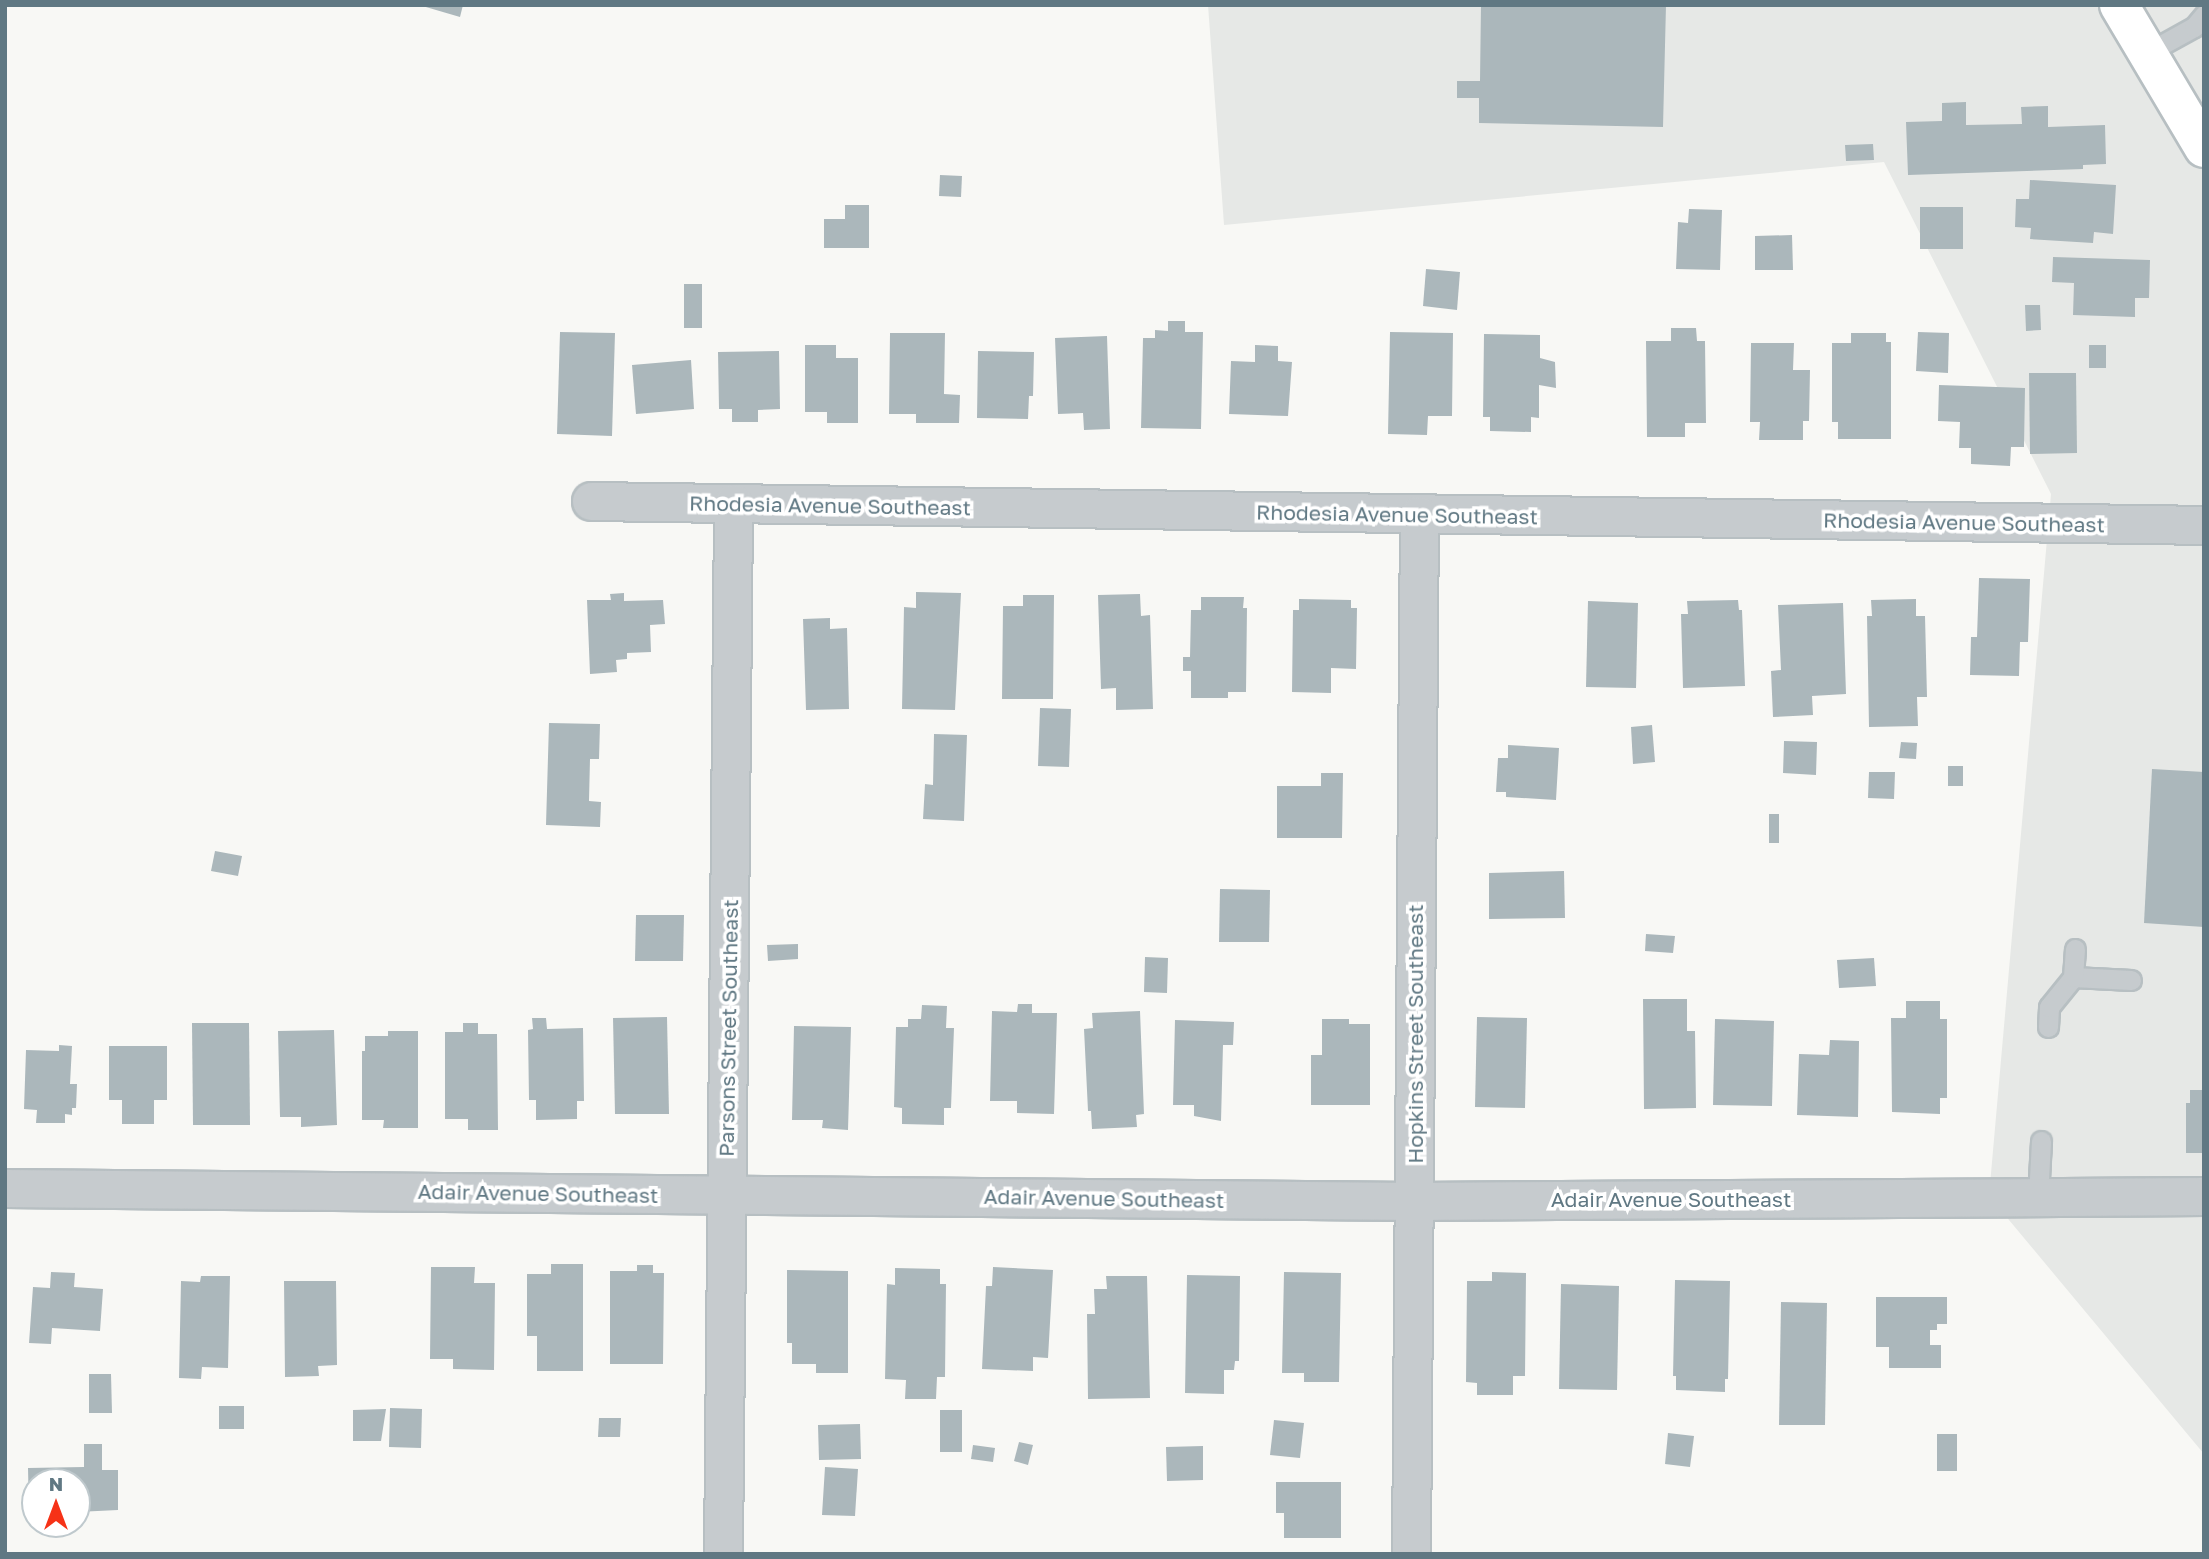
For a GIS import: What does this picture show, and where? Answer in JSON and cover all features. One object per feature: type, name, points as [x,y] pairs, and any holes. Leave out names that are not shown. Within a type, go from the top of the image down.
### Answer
[{"type":"main road","points":[[2119,5],[2145,54],[2204,148]]},
{"type":"street","name":"Rhodesia Avenue Southeast","points":[[591,501],[2204,525]]},
{"type":"street","name":"Parsons Street Southeast","points":[[723,1554],[733,503]]},
{"type":"street","name":"Hopkins Street Southeast","points":[[1412,1554],[1419,514]]},
{"type":"street","name":"Adair Avenue Southeast","points":[[5,1188],[1414,1201],[2204,1196]]},
{"type":"lane","points":[[2145,54],[2194,27],[2204,15]]},
{"type":"lane","points":[[2048,1027],[2049,1007],[2073,977],[2075,949]]},
{"type":"lane","points":[[2073,977],[2131,980]]},
{"type":"lane","points":[[2038,1197],[2041,1141]]},
{"type":"shaded area","points":[[1208,5],[2204,5],[2204,1454],[1989,1196],[2051,494],[1884,162],[1224,225]]},
{"type":"building","points":[[419,5],[463,5],[460,17]]},
{"type":"building","points":[[1481,5],[1666,5],[1663,127],[1479,123],[1479,98],[1457,98],[1457,81],[1480,81]]},
{"type":"building","points":[[1966,102],[1966,125],[2022,124],[2021,107],[2048,106],[2048,127],[2105,125],[2106,164],[2083,165],[2083,169],[1908,175],[1906,122],[1942,121],[1942,103]]},
{"type":"building","points":[[1873,144],[1874,160],[1846,161],[1845,145]]},
{"type":"building","points":[[940,175],[962,176],[961,197],[939,196]]},
{"type":"building","points":[[2030,180],[2116,185],[2113,234],[2094,232],[2093,243],[2030,239],[2031,228],[2015,227],[2016,199],[2029,199]]},
{"type":"building","points":[[845,205],[869,205],[869,248],[824,248],[824,219],[845,219]]},
{"type":"building","points":[[1920,207],[1963,207],[1963,249],[1920,249]]},
{"type":"building","points":[[1689,209],[1722,210],[1720,270],[1676,269],[1678,222],[1688,223]]},
{"type":"building","points":[[1792,235],[1793,270],[1755,270],[1755,236]]},
{"type":"building","points":[[2053,257],[2150,260],[2149,298],[2135,298],[2135,317],[2073,315],[2074,283],[2052,282]]},
{"type":"building","points":[[1426,269],[1460,272],[1457,310],[1423,306]]},
{"type":"building","points":[[684,284],[702,284],[702,328],[684,328]]},
{"type":"building","points":[[2025,305],[2040,305],[2041,330],[2026,331]]},
{"type":"building","points":[[1168,321],[1185,321],[1185,332],[1203,332],[1201,429],[1141,428],[1143,338],[1155,338],[1155,330],[1168,331]]},
{"type":"building","points":[[1671,328],[1696,328],[1697,341],[1705,341],[1706,423],[1685,423],[1685,437],[1647,437],[1646,341],[1671,341]]},
{"type":"building","points":[[560,332],[615,333],[612,436],[557,434]]},
{"type":"building","points":[[1390,332],[1453,333],[1452,416],[1428,416],[1427,435],[1388,434]]},
{"type":"building","points":[[1918,332],[1949,333],[1948,373],[1916,371]]},
{"type":"building","points":[[890,333],[945,333],[944,394],[960,395],[959,423],[916,423],[916,414],[889,414]]},
{"type":"building","points":[[1851,333],[1886,333],[1886,342],[1891,342],[1891,439],[1838,439],[1838,422],[1832,422],[1832,343],[1851,343]]},
{"type":"building","points":[[1484,334],[1540,335],[1540,358],[1555,362],[1556,388],[1539,385],[1539,418],[1531,417],[1531,432],[1490,431],[1490,417],[1483,417]]},
{"type":"building","points":[[1107,336],[1110,429],[1084,430],[1083,413],[1058,414],[1055,338]]},
{"type":"building","points":[[1751,343],[1794,343],[1793,370],[1810,370],[1809,421],[1803,421],[1803,440],[1759,440],[1760,422],[1750,422]]},
{"type":"building","points":[[805,345],[836,345],[836,358],[858,358],[858,423],[827,423],[827,412],[805,412]]},
{"type":"building","points":[[1255,345],[1278,346],[1278,361],[1292,362],[1288,416],[1229,414],[1231,361],[1255,362]]},
{"type":"building","points":[[2089,345],[2106,345],[2106,368],[2089,368]]},
{"type":"building","points":[[779,351],[780,409],[758,410],[758,422],[732,422],[732,409],[719,409],[718,352]]},
{"type":"building","points":[[978,351],[1034,352],[1033,396],[1029,396],[1028,419],[977,418]]},
{"type":"building","points":[[691,360],[694,409],[636,414],[632,365]]},
{"type":"building","points":[[2029,373],[2076,373],[2077,453],[2030,454]]},
{"type":"building","points":[[1939,385],[2025,388],[2024,447],[2011,447],[2010,466],[1971,464],[1971,448],[1959,448],[1960,422],[1938,421]]},
{"type":"building","points":[[1979,578],[2030,579],[2028,642],[2020,642],[2019,676],[1970,675],[1971,637],[1977,637]]},
{"type":"building","points":[[916,592],[961,593],[955,710],[902,709],[904,607],[916,608]]},
{"type":"building","points":[[624,593],[624,601],[663,600],[665,624],[650,625],[651,652],[627,653],[627,659],[616,660],[617,672],[590,674],[587,600],[611,600],[610,594]]},
{"type":"building","points":[[1140,594],[1141,616],[1150,615],[1153,709],[1116,710],[1116,688],[1101,689],[1098,595]]},
{"type":"building","points":[[1023,595],[1054,595],[1053,699],[1002,699],[1003,606],[1023,606]]},
{"type":"building","points":[[1201,597],[1244,597],[1243,608],[1247,608],[1246,692],[1228,692],[1228,698],[1191,698],[1191,671],[1183,671],[1183,657],[1190,657],[1191,610],[1201,610]]},
{"type":"building","points":[[1299,599],[1351,600],[1351,608],[1357,608],[1356,669],[1331,668],[1331,693],[1292,692],[1293,610],[1299,610]]},
{"type":"building","points":[[1916,599],[1916,616],[1925,616],[1927,697],[1917,697],[1918,726],[1869,727],[1867,616],[1872,616],[1871,600]]},
{"type":"building","points":[[1738,600],[1739,610],[1742,610],[1745,686],[1683,688],[1681,614],[1688,614],[1687,601]]},
{"type":"building","points":[[1588,601],[1638,603],[1636,688],[1586,687]]},
{"type":"building","points":[[1843,603],[1846,694],[1812,696],[1813,715],[1773,717],[1771,671],[1781,670],[1778,605]]},
{"type":"building","points":[[830,618],[830,629],[847,628],[849,709],[806,710],[803,619]]},
{"type":"building","points":[[1040,708],[1071,709],[1069,767],[1038,766]]},
{"type":"building","points":[[549,723],[600,724],[599,759],[590,759],[589,801],[601,802],[600,827],[546,825]]},
{"type":"building","points":[[1652,725],[1655,762],[1633,764],[1631,727]]},
{"type":"building","points":[[934,734],[967,735],[964,821],[923,819],[925,784],[933,785]]},
{"type":"building","points":[[1784,741],[1817,742],[1816,775],[1783,773]]},
{"type":"building","points":[[1901,742],[1917,743],[1916,759],[1899,758]]},
{"type":"building","points":[[1508,745],[1559,748],[1556,800],[1506,797],[1506,792],[1496,792],[1498,758],[1508,758]]},
{"type":"building","points":[[1948,766],[1963,766],[1963,786],[1948,786]]},
{"type":"building","points":[[2152,769],[2204,772],[2204,927],[2144,923]]},
{"type":"building","points":[[1869,772],[1895,772],[1894,799],[1868,798]]},
{"type":"building","points":[[1321,773],[1343,773],[1342,838],[1277,838],[1277,786],[1321,786]]},
{"type":"building","points":[[1769,814],[1779,814],[1779,843],[1769,843]]},
{"type":"building","points":[[215,851],[242,856],[238,876],[211,871]]},
{"type":"building","points":[[1564,871],[1565,918],[1489,919],[1489,873]]},
{"type":"building","points":[[1220,889],[1270,890],[1269,942],[1219,942]]},
{"type":"building","points":[[636,915],[684,915],[683,961],[635,961]]},
{"type":"building","points":[[1646,934],[1675,936],[1673,953],[1645,951]]},
{"type":"building","points":[[798,944],[798,959],[768,961],[767,945]]},
{"type":"building","points":[[1145,957],[1168,958],[1167,993],[1144,992]]},
{"type":"building","points":[[1874,958],[1876,986],[1839,988],[1837,960]]},
{"type":"building","points":[[1643,999],[1687,999],[1687,1031],[1695,1031],[1696,1108],[1644,1109]]},
{"type":"building","points":[[1906,1001],[1940,1001],[1940,1019],[1947,1019],[1947,1098],[1940,1098],[1940,1114],[1892,1112],[1891,1018],[1906,1018]]},
{"type":"building","points":[[1018,1004],[1032,1004],[1032,1013],[1057,1013],[1054,1114],[1017,1113],[1017,1101],[990,1101],[992,1011],[1017,1012]]},
{"type":"building","points":[[922,1005],[947,1006],[946,1028],[954,1028],[951,1108],[944,1108],[944,1125],[902,1124],[902,1108],[894,1107],[896,1027],[908,1027],[908,1019],[921,1019]]},
{"type":"building","points":[[1140,1011],[1144,1114],[1136,1115],[1137,1127],[1092,1129],[1091,1111],[1088,1111],[1084,1029],[1093,1028],[1092,1013]]},
{"type":"building","points":[[667,1017],[669,1114],[615,1114],[613,1018]]},
{"type":"building","points":[[1477,1017],[1527,1018],[1525,1108],[1475,1107]]},
{"type":"building","points":[[532,1018],[546,1018],[547,1029],[583,1028],[584,1101],[577,1101],[577,1119],[536,1120],[536,1100],[529,1100],[528,1030],[533,1029]]},
{"type":"building","points":[[1322,1019],[1349,1019],[1349,1024],[1370,1024],[1370,1105],[1311,1105],[1311,1055],[1322,1055]]},
{"type":"building","points":[[1715,1019],[1774,1021],[1772,1106],[1713,1105]]},
{"type":"building","points":[[1175,1020],[1234,1022],[1233,1045],[1223,1045],[1221,1121],[1194,1116],[1194,1105],[1173,1105]]},
{"type":"building","points":[[192,1023],[249,1023],[250,1125],[193,1125]]},
{"type":"building","points":[[463,1023],[478,1023],[478,1034],[497,1034],[498,1130],[468,1130],[468,1119],[445,1119],[445,1032],[463,1032]]},
{"type":"building","points":[[794,1026],[851,1027],[848,1130],[822,1128],[823,1120],[792,1120]]},
{"type":"building","points":[[334,1030],[337,1125],[301,1127],[301,1117],[280,1117],[278,1031]]},
{"type":"building","points":[[388,1031],[418,1031],[418,1128],[383,1128],[384,1120],[362,1120],[362,1051],[365,1051],[365,1036],[388,1036]]},
{"type":"building","points":[[1830,1040],[1859,1041],[1858,1117],[1797,1115],[1799,1054],[1829,1055]]},
{"type":"building","points":[[59,1045],[72,1046],[70,1084],[77,1084],[76,1108],[72,1108],[72,1115],[65,1114],[65,1123],[36,1123],[37,1110],[24,1109],[26,1050],[59,1051]]},
{"type":"building","points":[[109,1046],[167,1046],[167,1100],[154,1100],[154,1124],[122,1124],[122,1100],[109,1100]]},
{"type":"building","points":[[2190,1090],[2204,1090],[2204,1153],[2186,1153],[2186,1103],[2190,1103]]},
{"type":"building","points":[[551,1264],[583,1264],[583,1371],[537,1371],[537,1336],[527,1336],[527,1274],[551,1274]]},
{"type":"building","points":[[637,1265],[653,1265],[653,1273],[664,1273],[663,1364],[610,1364],[610,1271],[637,1271]]},
{"type":"building","points":[[431,1267],[475,1267],[474,1283],[495,1283],[494,1370],[453,1369],[453,1359],[430,1359]]},
{"type":"building","points":[[993,1267],[1053,1270],[1048,1358],[1033,1357],[1033,1371],[982,1369],[986,1286],[992,1286]]},
{"type":"building","points":[[895,1268],[940,1269],[940,1284],[946,1284],[945,1377],[937,1377],[936,1399],[905,1399],[906,1380],[885,1379],[887,1284],[895,1285]]},
{"type":"building","points":[[787,1270],[848,1271],[848,1373],[816,1373],[816,1364],[792,1364],[792,1343],[787,1343]]},
{"type":"building","points":[[51,1272],[75,1273],[74,1287],[103,1289],[100,1331],[52,1328],[51,1344],[29,1343],[33,1287],[50,1288]]},
{"type":"building","points":[[1284,1272],[1341,1273],[1339,1382],[1304,1382],[1304,1373],[1282,1373]]},
{"type":"building","points":[[1492,1272],[1526,1273],[1525,1376],[1513,1376],[1513,1395],[1477,1395],[1477,1383],[1466,1382],[1467,1281],[1492,1281]]},
{"type":"building","points":[[1187,1275],[1240,1276],[1239,1361],[1235,1361],[1234,1370],[1224,1370],[1224,1394],[1185,1393]]},
{"type":"building","points":[[201,1276],[230,1276],[228,1368],[202,1367],[201,1379],[179,1378],[181,1281],[200,1282]]},
{"type":"building","points":[[1106,1276],[1147,1276],[1150,1398],[1088,1399],[1087,1314],[1095,1314],[1094,1289],[1107,1289]]},
{"type":"building","points":[[1675,1280],[1730,1281],[1728,1379],[1725,1379],[1725,1392],[1676,1390],[1676,1376],[1673,1376]]},
{"type":"building","points":[[284,1281],[336,1281],[337,1365],[318,1366],[319,1376],[285,1377]]},
{"type":"building","points":[[1561,1284],[1619,1286],[1617,1390],[1559,1389]]},
{"type":"building","points":[[1876,1297],[1947,1297],[1947,1324],[1937,1324],[1937,1330],[1930,1330],[1930,1345],[1941,1345],[1941,1368],[1889,1368],[1889,1347],[1876,1347]]},
{"type":"building","points":[[1781,1302],[1827,1303],[1825,1425],[1779,1425]]},
{"type":"building","points":[[89,1374],[111,1374],[112,1413],[89,1413]]},
{"type":"building","points":[[219,1406],[244,1406],[244,1429],[219,1429]]},
{"type":"building","points":[[390,1408],[422,1409],[421,1448],[389,1447]]},
{"type":"building","points":[[386,1409],[381,1441],[353,1441],[353,1410]]},
{"type":"building","points":[[940,1410],[962,1410],[962,1452],[940,1452]]},
{"type":"building","points":[[599,1418],[621,1418],[620,1437],[598,1437]]},
{"type":"building","points":[[1274,1420],[1304,1423],[1300,1458],[1270,1455]]},
{"type":"building","points":[[860,1424],[861,1459],[819,1460],[818,1425]]},
{"type":"building","points":[[1668,1433],[1694,1436],[1690,1467],[1665,1464]]},
{"type":"building","points":[[1937,1434],[1957,1434],[1957,1471],[1937,1471]]},
{"type":"building","points":[[1019,1442],[1033,1445],[1028,1465],[1014,1461]]},
{"type":"building","points":[[84,1444],[102,1444],[102,1470],[118,1470],[118,1510],[91,1511],[91,1468],[28,1468],[84,1467]]},
{"type":"building","points":[[973,1445],[995,1448],[993,1462],[971,1459]]},
{"type":"building","points":[[1203,1446],[1203,1480],[1167,1481],[1166,1447]]},
{"type":"building","points":[[825,1467],[858,1469],[855,1516],[822,1515]]},
{"type":"building","points":[[1276,1482],[1341,1482],[1341,1538],[1284,1538],[1284,1513],[1276,1513]]}]
